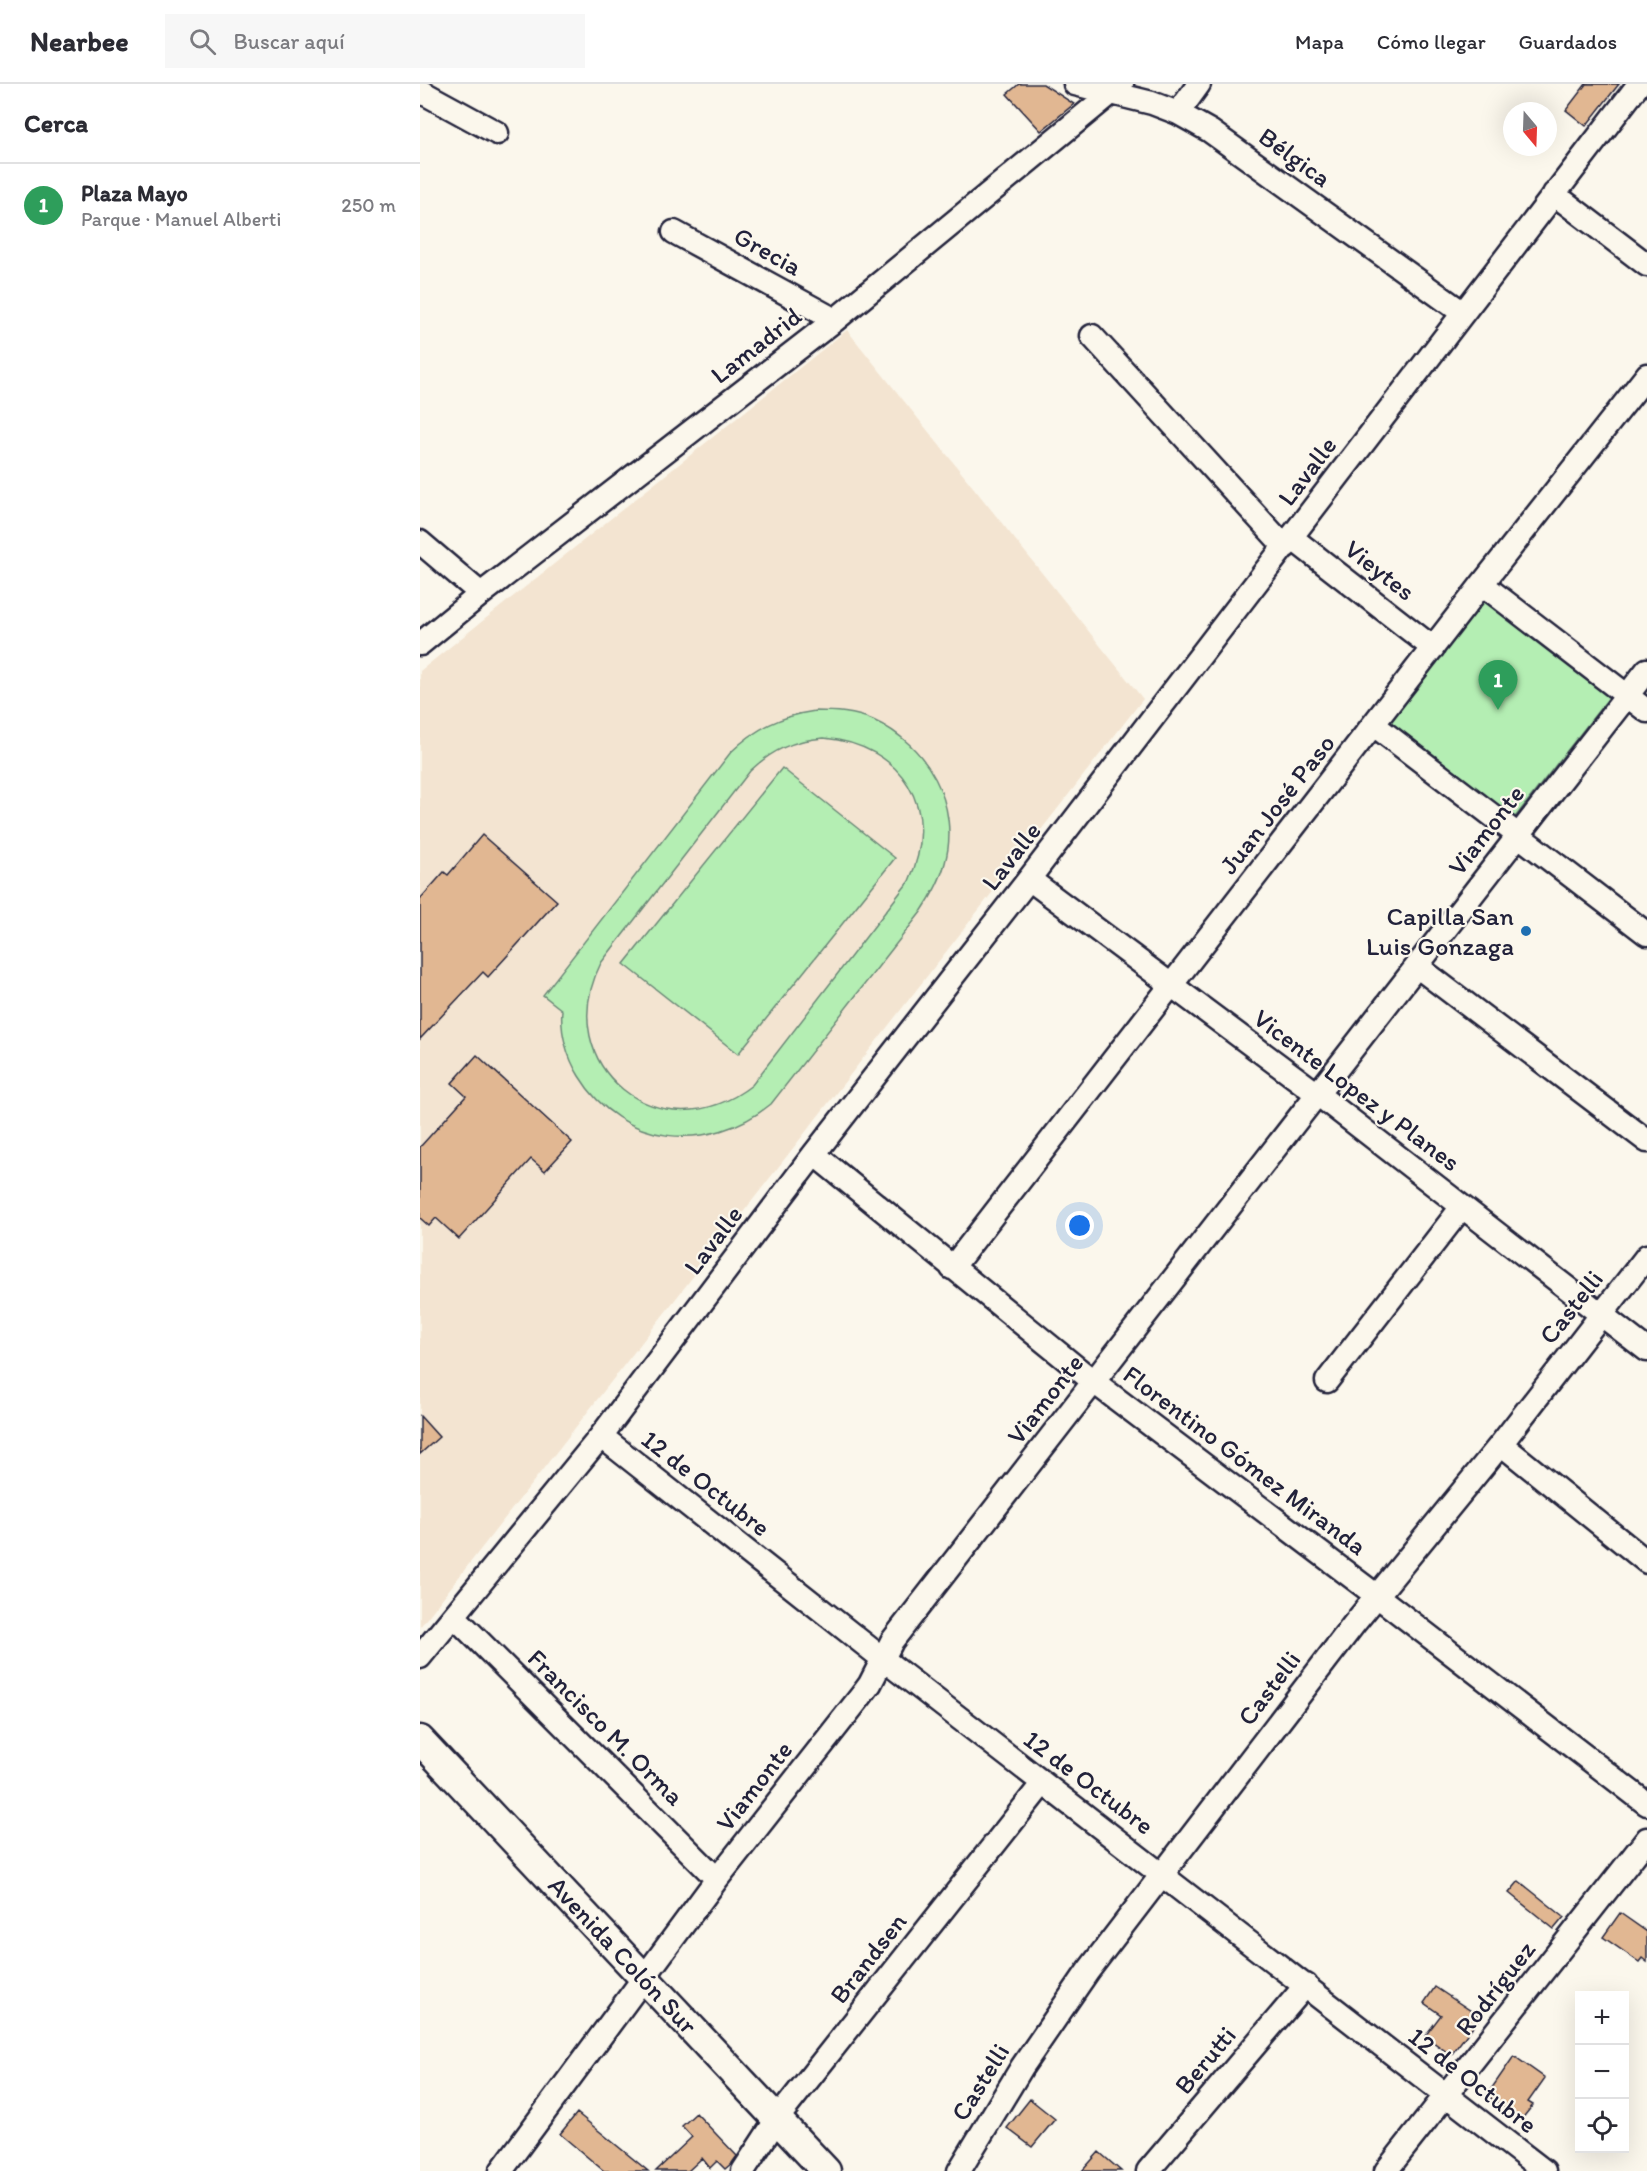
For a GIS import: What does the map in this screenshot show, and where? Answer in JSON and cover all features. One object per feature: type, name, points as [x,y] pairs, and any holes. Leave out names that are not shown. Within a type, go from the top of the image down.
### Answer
[{"type":"main road","name":"Avenida Colón Sur","points":[[420,1740],[826,2171]]},
{"type":"street","name":"Bélgica","points":[[1076,84],[1117,88],[1178,113],[1210,131],[1463,313]]},
{"type":"street","points":[[1178,113],[1199,84]]},
{"type":"street","name":"Lavalle","points":[[420,1657],[601,1436],[814,1154],[1029,879],[1639,84]]},
{"type":"street","name":"Lamadrid","points":[[420,644],[481,594],[835,320],[1117,88]]},
{"type":"street","points":[[420,90],[497,133]]},
{"type":"street","points":[[1554,194],[1647,265]]},
{"type":"street","name":"Grecia","points":[[674,232],[835,320]]},
{"type":"street","name":"Vieytes","points":[[1092,336],[1288,542],[1433,648]]},
{"type":"street","name":"Juan José Paso","points":[[952,1268],[1482,584],[1647,375]]},
{"type":"street","points":[[420,542],[481,594]]},
{"type":"street","points":[[1482,584],[1647,711]]},
{"type":"street","name":"Viamonte","points":[[501,2171],[717,1879],[861,1696],[892,1641],[1647,670]]},
{"type":"street","points":[[1374,725],[1647,934]]},
{"type":"street","name":"Vicente Lopez y Planes","points":[[1029,879],[1316,1094],[1647,1350]]},
{"type":"street","points":[[1418,967],[1647,1141]]},
{"type":"street","name":"Florentino Gómez Miranda","points":[[814,1154],[1094,1382],[1647,1804]]},
{"type":"street","points":[[1327,1381],[1462,1207]]},
{"type":"street","name":"Castelli","points":[[959,2171],[1022,2067],[1088,1971],[1354,1624],[1500,1444],[1647,1256]]},
{"type":"street","name":"12 de Octubre","points":[[601,1436],[883,1659],[1544,2171]]},
{"type":"street","points":[[1500,1444],[1647,1562]]},
{"type":"street","name":"Francisco M. Orma","points":[[454,1616],[717,1879]]},
{"type":"street","name":"Brandsen","points":[[743,2171],[777,2120],[1043,1783]]},
{"type":"street","name":"Rodríguez","points":[[1386,2171],[1647,1839]]},
{"type":"street","name":"Berutti","points":[[1148,2171],[1306,1985]]},
{"type":"shaded area","points":[[847,330],[1143,699],[420,1627],[420,671]]},
{"type":"green space","points":[[1485,599],[1610,696],[1512,821],[1387,724]]},
{"type":"green space","points":[[815,711],[852,714],[873,720],[909,744],[924,760],[943,799],[948,820],[949,841],[941,877],[921,912],[771,1104],[747,1120],[721,1131],[694,1136],[668,1135],[642,1129],[618,1117],[597,1100],[579,1076],[565,1044],[562,1010],[543,995],[731,752],[750,736],[770,724],[791,716]],"holes":[[[824,738],[851,743],[875,753],[894,767],[908,785],[917,806],[921,829],[918,854],[909,881],[752,1085],[717,1104],[683,1110],[651,1105],[623,1089],[602,1066],[590,1035],[589,1001],[601,963],[750,771],[775,752],[803,741]]]},
{"type":"green space","points":[[782,768],[895,858],[738,1054],[624,964]]},
{"type":"building","points":[[1019,84],[1043,84],[1074,104],[1041,131],[1007,94]]},
{"type":"building","points":[[1586,84],[1619,84],[1586,126],[1566,110]]},
{"type":"building","points":[[482,835],[557,901],[488,977],[483,972],[420,1039],[420,899],[444,872],[448,875]]},
{"type":"building","points":[[477,1055],[572,1142],[545,1171],[531,1159],[459,1239],[436,1218],[429,1226],[420,1218],[420,1147],[466,1096],[452,1083]]},
{"type":"building","points":[[420,1416],[439,1437],[420,1454]]},
{"type":"building","points":[[1519,1881],[1564,1917],[1554,1929],[1509,1893]]},
{"type":"building","points":[[1620,1913],[1647,1932],[1647,1962],[1642,1958],[1639,1962],[1603,1937]]},
{"type":"building","points":[[1435,1987],[1480,2017],[1451,2055],[1425,2036],[1441,2015],[1424,2003]]},
{"type":"building","points":[[1514,2056],[1545,2078],[1528,2102],[1533,2105],[1521,2120],[1487,2095]]},
{"type":"building","points":[[1030,2099],[1055,2119],[1032,2147],[1007,2128]]},
{"type":"building","points":[[577,2113],[648,2171],[604,2171],[560,2134]]},
{"type":"building","points":[[696,2113],[737,2156],[725,2169],[717,2161],[710,2168],[702,2158],[688,2171],[656,2171],[692,2137],[682,2126]]},
{"type":"building","points":[[1099,2152],[1121,2171],[1082,2171]]},
{"type":"place","name":"Plaza Mayo","points":[[1498,710]]},
{"type":"place","name":"Capilla San Luis Gonzaga","points":[[1526,931]]}]
